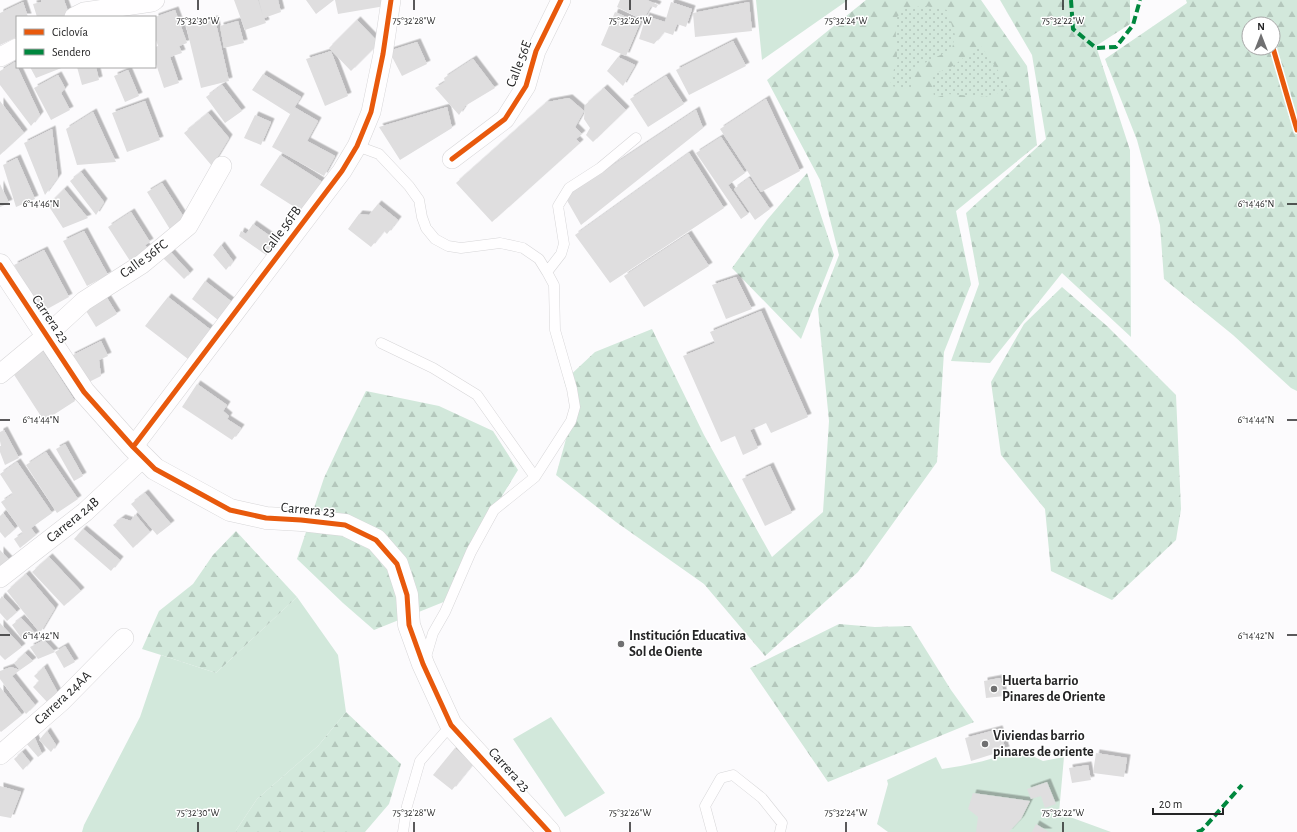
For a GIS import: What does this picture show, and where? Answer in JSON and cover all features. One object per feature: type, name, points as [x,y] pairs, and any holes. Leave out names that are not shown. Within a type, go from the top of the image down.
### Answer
[{"type":"street","points":[[76,16],[84,12],[152,2],[155,0]]},
{"type":"street","name":"Calle 56FB","points":[[138,453],[342,171],[356,146],[370,112],[383,54],[391,0]]},
{"type":"street","name":"Calle 56E","points":[[452,159],[505,119],[526,86],[536,51],[562,0]]},
{"type":"street","points":[[0,57],[16,49]]},
{"type":"street","name":"Calle 56FC","points":[[0,374],[47,336],[84,301],[142,264],[188,226],[222,166]]},
{"type":"street","name":"Carrera 23","points":[[0,265],[84,392],[138,453],[155,469],[230,510],[266,518],[345,525],[376,540],[397,564],[408,595],[409,625],[423,664],[451,725],[549,832]]},
{"type":"street","name":"Carrera 24B","points":[[0,578],[86,512],[138,453]]},
{"type":"street","name":"Carrera 24AA","points":[[0,755],[61,702],[124,638]]},
{"type":"lane","points":[[548,272],[561,254],[564,244],[558,206],[569,188],[600,168],[636,138]]},
{"type":"lane","points":[[356,146],[379,154],[409,186],[419,200],[426,228],[435,239],[448,246],[461,248],[500,243],[523,248],[539,259],[548,272],[554,285],[555,330],[572,389],[575,407],[571,421],[535,476],[494,510],[471,552],[445,612],[433,633],[423,664]]},
{"type":"lane","points":[[381,343],[433,368],[477,395],[535,476]]},
{"type":"lane","points":[[403,832],[420,761],[451,725]]},
{"type":"lane","points":[[712,832],[705,806],[721,778],[733,775],[762,798],[782,823],[780,832]]},
{"type":"green space","points":[[756,0],[848,0],[762,60]]},
{"type":"green space","points":[[866,0],[981,0],[1027,66],[1037,145],[956,211],[971,284],[944,352],[937,462],[858,572],[765,656],[704,584],[616,522],[556,475],[574,410],[564,381],[595,352],[652,329],[704,435],[772,557],[823,512],[829,421],[818,309],[839,255],[820,180],[767,80]]},
{"type":"green space","points":[[1000,0],[1130,0],[1130,24],[1096,46],[1130,150],[1131,337],[1062,273],[990,363],[951,361],[979,284],[966,213],[1046,139],[1032,55]]},
{"type":"green space","points":[[1186,0],[1297,0],[1297,391],[1291,388],[1233,335],[1164,279],[1160,225],[1137,140],[1105,59],[1187,3]]},
{"type":"green space","points":[[925,6],[947,10],[955,35],[952,49],[911,70],[912,89],[890,86],[897,56],[895,19],[906,8]]},
{"type":"green space","points":[[980,45],[1011,89],[985,97],[948,94],[934,98],[932,75],[953,66]]},
{"type":"green space","points":[[807,173],[834,255],[801,339],[732,268],[767,220]]},
{"type":"green space","points":[[1062,287],[1107,326],[1176,395],[1181,509],[1176,540],[1112,600],[1051,571],[1045,509],[1001,455],[991,382],[1024,324]]},
{"type":"green space","points":[[366,391],[439,406],[493,431],[518,470],[491,514],[451,599],[374,630],[297,559],[324,478]]},
{"type":"green space","points":[[236,531],[297,597],[216,673],[142,649],[159,611],[193,584],[213,555]]},
{"type":"green space","points":[[297,597],[338,655],[346,712],[318,746],[257,799],[235,832],[82,832],[84,825],[140,717],[161,655],[216,673]]},
{"type":"green space","points":[[839,624],[875,627],[911,626],[951,690],[974,722],[828,782],[750,668]]},
{"type":"green space","points":[[346,712],[401,764],[389,804],[365,832],[235,832],[257,799],[318,746]]},
{"type":"green space","points":[[551,717],[605,793],[565,817],[513,739]]},
{"type":"green space","points":[[1018,749],[1043,761],[1064,757],[1059,813],[1111,832],[888,832],[877,824],[888,784],[887,780],[936,757],[942,769],[981,762]]},
{"type":"building","points":[[41,0],[64,0],[70,16],[37,16],[33,4],[41,2]]},
{"type":"building","points":[[234,0],[258,0],[263,16],[259,0],[278,0],[281,12],[264,18],[266,23],[245,30]]},
{"type":"building","points":[[306,0],[334,0],[316,14]]},
{"type":"building","points":[[335,0],[383,0],[385,6],[338,14]]},
{"type":"building","points":[[620,0],[647,0],[658,5],[656,8],[651,6],[643,20],[617,7]]},
{"type":"building","points":[[23,2],[28,16],[16,16],[16,37],[0,45],[0,13]]},
{"type":"building","points":[[671,2],[692,9],[686,27],[677,24],[673,35],[664,32],[654,44],[639,39],[646,16],[665,22]]},
{"type":"building","points":[[749,2],[752,31],[695,37],[693,13]]},
{"type":"building","points":[[175,10],[187,43],[179,46],[182,53],[170,57],[179,83],[164,88],[156,64],[156,47],[158,46],[156,40],[156,17]]},
{"type":"building","points":[[615,12],[640,23],[626,56],[601,45]]},
{"type":"building","points":[[215,19],[229,81],[201,88],[186,26]]},
{"type":"building","points":[[357,20],[379,43],[351,71],[329,48]]},
{"type":"building","points":[[238,21],[244,43],[224,48],[220,26]]},
{"type":"building","points":[[733,41],[746,66],[689,95],[676,70]]},
{"type":"building","points":[[417,42],[427,64],[402,76],[389,51]]},
{"type":"building","points":[[331,51],[348,96],[325,106],[306,59]]},
{"type":"building","points":[[618,57],[635,65],[623,86],[607,71]]},
{"type":"building","points":[[473,59],[495,88],[465,106],[459,115],[435,88],[445,82],[444,78]]},
{"type":"building","points":[[15,62],[16,68],[18,68],[40,115],[31,126],[0,85],[0,71]]},
{"type":"building","points":[[31,68],[61,68],[36,78]]},
{"type":"building","points":[[77,68],[96,68],[99,80],[82,85]]},
{"type":"building","points":[[128,70],[139,96],[125,102],[114,76]]},
{"type":"building","points":[[263,74],[301,97],[290,114],[252,90]]},
{"type":"building","points":[[58,75],[65,88],[61,93],[70,110],[51,120],[34,88]]},
{"type":"building","points":[[666,76],[684,104],[648,127],[630,99]]},
{"type":"building","points":[[222,85],[242,111],[225,123],[206,97]]},
{"type":"building","points":[[604,88],[626,110],[593,142],[586,135],[590,128],[584,119],[585,105]]},
{"type":"building","points":[[569,98],[584,111],[575,127],[582,134],[576,139],[580,143],[492,222],[456,183],[547,102]]},
{"type":"building","points":[[766,99],[800,171],[761,192],[720,129]]},
{"type":"building","points":[[0,101],[24,133],[0,155]]},
{"type":"building","points":[[145,101],[160,140],[127,152],[112,113]]},
{"type":"building","points":[[294,107],[318,121],[307,141],[335,156],[324,176],[272,147]]},
{"type":"building","points":[[447,107],[452,128],[400,160],[379,127]]},
{"type":"building","points":[[696,110],[703,128],[581,225],[565,197]]},
{"type":"building","points":[[93,112],[116,162],[77,165],[66,129]]},
{"type":"building","points":[[208,113],[229,138],[212,166],[184,133]]},
{"type":"building","points":[[255,115],[271,122],[261,145],[244,138]]},
{"type":"building","points":[[52,129],[58,177],[45,195],[24,143]]},
{"type":"building","points":[[721,137],[745,173],[728,185],[748,214],[741,219],[696,153]]},
{"type":"building","points":[[689,153],[724,208],[610,283],[575,235]]},
{"type":"building","points":[[280,155],[327,185],[307,215],[260,185]]},
{"type":"building","points":[[17,158],[35,199],[16,207],[3,165]]},
{"type":"building","points":[[81,172],[104,202],[96,215],[70,181]]},
{"type":"building","points":[[749,178],[770,209],[755,220],[734,189]]},
{"type":"building","points":[[162,183],[187,222],[171,231],[147,192]]},
{"type":"building","points":[[0,184],[9,203],[0,207]]},
{"type":"building","points":[[64,189],[88,218],[63,228],[48,205]]},
{"type":"building","points":[[378,204],[398,220],[387,234],[384,231],[371,247],[348,229],[359,214],[369,215]]},
{"type":"building","points":[[131,212],[150,242],[145,245],[150,252],[132,264],[108,227]]},
{"type":"building","points":[[253,224],[280,243],[269,257],[239,236],[241,231],[246,234]]},
{"type":"building","points":[[84,231],[108,275],[87,286],[63,241]]},
{"type":"building","points":[[688,234],[709,266],[644,307],[624,276]]},
{"type":"building","points":[[221,245],[233,261],[226,270],[213,255]]},
{"type":"building","points":[[167,248],[190,273],[184,279],[160,255]]},
{"type":"building","points":[[44,250],[69,297],[40,313],[14,265]]},
{"type":"building","points":[[736,277],[752,309],[726,319],[712,285]]},
{"type":"building","points":[[205,281],[232,302],[218,320],[192,299]]},
{"type":"building","points":[[104,293],[117,314],[96,327],[83,306]]},
{"type":"building","points":[[168,297],[211,330],[188,359],[145,326]]},
{"type":"building","points":[[761,311],[808,417],[771,433],[766,423],[750,430],[758,448],[743,455],[735,436],[721,442],[683,356],[715,343],[710,332]]},
{"type":"building","points":[[101,341],[108,356],[99,360],[101,376],[85,384],[71,356]]},
{"type":"building","points":[[42,350],[75,401],[44,421],[11,370]]},
{"type":"building","points":[[197,384],[227,405],[223,411],[229,416],[227,419],[241,428],[232,440],[182,407]]},
{"type":"building","points":[[4,430],[19,458],[5,465],[0,452],[0,432]]},
{"type":"building","points":[[65,444],[83,476],[74,481],[56,449]]},
{"type":"building","points":[[46,452],[78,499],[57,513],[26,465]]},
{"type":"building","points":[[17,462],[52,513],[31,528],[36,535],[20,548],[14,539],[23,533],[1,502],[13,494],[0,474]]},
{"type":"building","points":[[770,466],[792,513],[765,526],[742,479]]},
{"type":"building","points":[[145,493],[171,524],[157,535],[131,504]]},
{"type":"building","points":[[3,513],[15,529],[5,538],[0,532],[0,516]]},
{"type":"building","points":[[135,514],[150,532],[133,548],[113,525],[122,518],[131,521]]},
{"type":"building","points":[[83,529],[120,560],[111,571],[74,539]]},
{"type":"building","points":[[0,550],[14,565],[0,576]]},
{"type":"building","points":[[49,557],[81,591],[64,606],[32,572]]},
{"type":"building","points":[[26,574],[55,608],[40,633],[7,591]]},
{"type":"building","points":[[2,596],[17,612],[7,621],[0,613],[0,599]]},
{"type":"building","points":[[21,618],[36,634],[22,639],[12,625]]},
{"type":"building","points":[[0,623],[22,647],[5,660],[0,655]]},
{"type":"building","points":[[44,640],[55,652],[38,659],[30,647]]},
{"type":"building","points":[[65,646],[75,662],[64,668],[55,652]]},
{"type":"building","points":[[25,653],[33,661],[20,670],[14,663]]},
{"type":"building","points":[[11,667],[20,670],[12,676],[35,705],[26,714],[0,679],[0,671]]},
{"type":"building","points":[[44,667],[59,695],[49,704],[33,687],[39,681],[34,676]]},
{"type":"building","name":"Huerta barrio Pinares de Oriente","points":[[1000,678],[1004,696],[986,698],[984,681]]},
{"type":"building","points":[[0,687],[22,715],[1,732],[0,731]]},
{"type":"building","name":"Viviendas barrio pinares de oriente","points":[[999,729],[1006,750],[971,761],[965,738]]},
{"type":"building","points":[[47,731],[56,745],[51,752],[39,740]]},
{"type":"building","points":[[34,736],[42,754],[38,757],[25,742]]},
{"type":"building","points":[[455,748],[473,764],[452,790],[433,775]]},
{"type":"building","points":[[22,752],[30,762],[23,770],[14,759]]},
{"type":"building","points":[[1096,753],[1127,758],[1124,777],[1093,773]]},
{"type":"building","points":[[1088,765],[1091,780],[1072,783],[1069,768]]},
{"type":"building","points":[[1047,782],[1056,804],[1045,808],[1041,796],[1031,799],[1027,789]]},
{"type":"building","points":[[0,786],[21,792],[11,818],[0,816]]},
{"type":"building","points":[[973,793],[1030,801],[1021,819],[1009,832],[976,832],[978,817],[968,809]]},
{"type":"building","points":[[1036,824],[1049,832],[1032,832]]},
{"type":"marked path","points":[[1071,0],[1073,29],[1096,48],[1116,47],[1133,25],[1140,0]]},
{"type":"marked path","points":[[1197,832],[1202,830],[1242,785]]},
{"type":"cycle path","points":[[133,447],[342,171],[357,146],[371,112],[383,54],[391,0]]},
{"type":"cycle path","points":[[452,159],[505,119],[526,86],[536,51],[561,0]]},
{"type":"cycle path","points":[[1275,56],[1297,130]]},
{"type":"cycle path","points":[[0,265],[84,392],[133,447],[155,469],[230,510],[266,518],[345,525],[376,540],[397,564],[407,595],[409,625],[423,664],[451,725],[549,832]]},
{"type":"place","name":"Institución Educativa Sol de Oiente","points":[[621,644]]},
{"type":"place","name":"Huerta barrio Pinares de Oriente","points":[[994,689]]},
{"type":"place","name":"Viviendas barrio pinares de oriente","points":[[985,744]]}]
